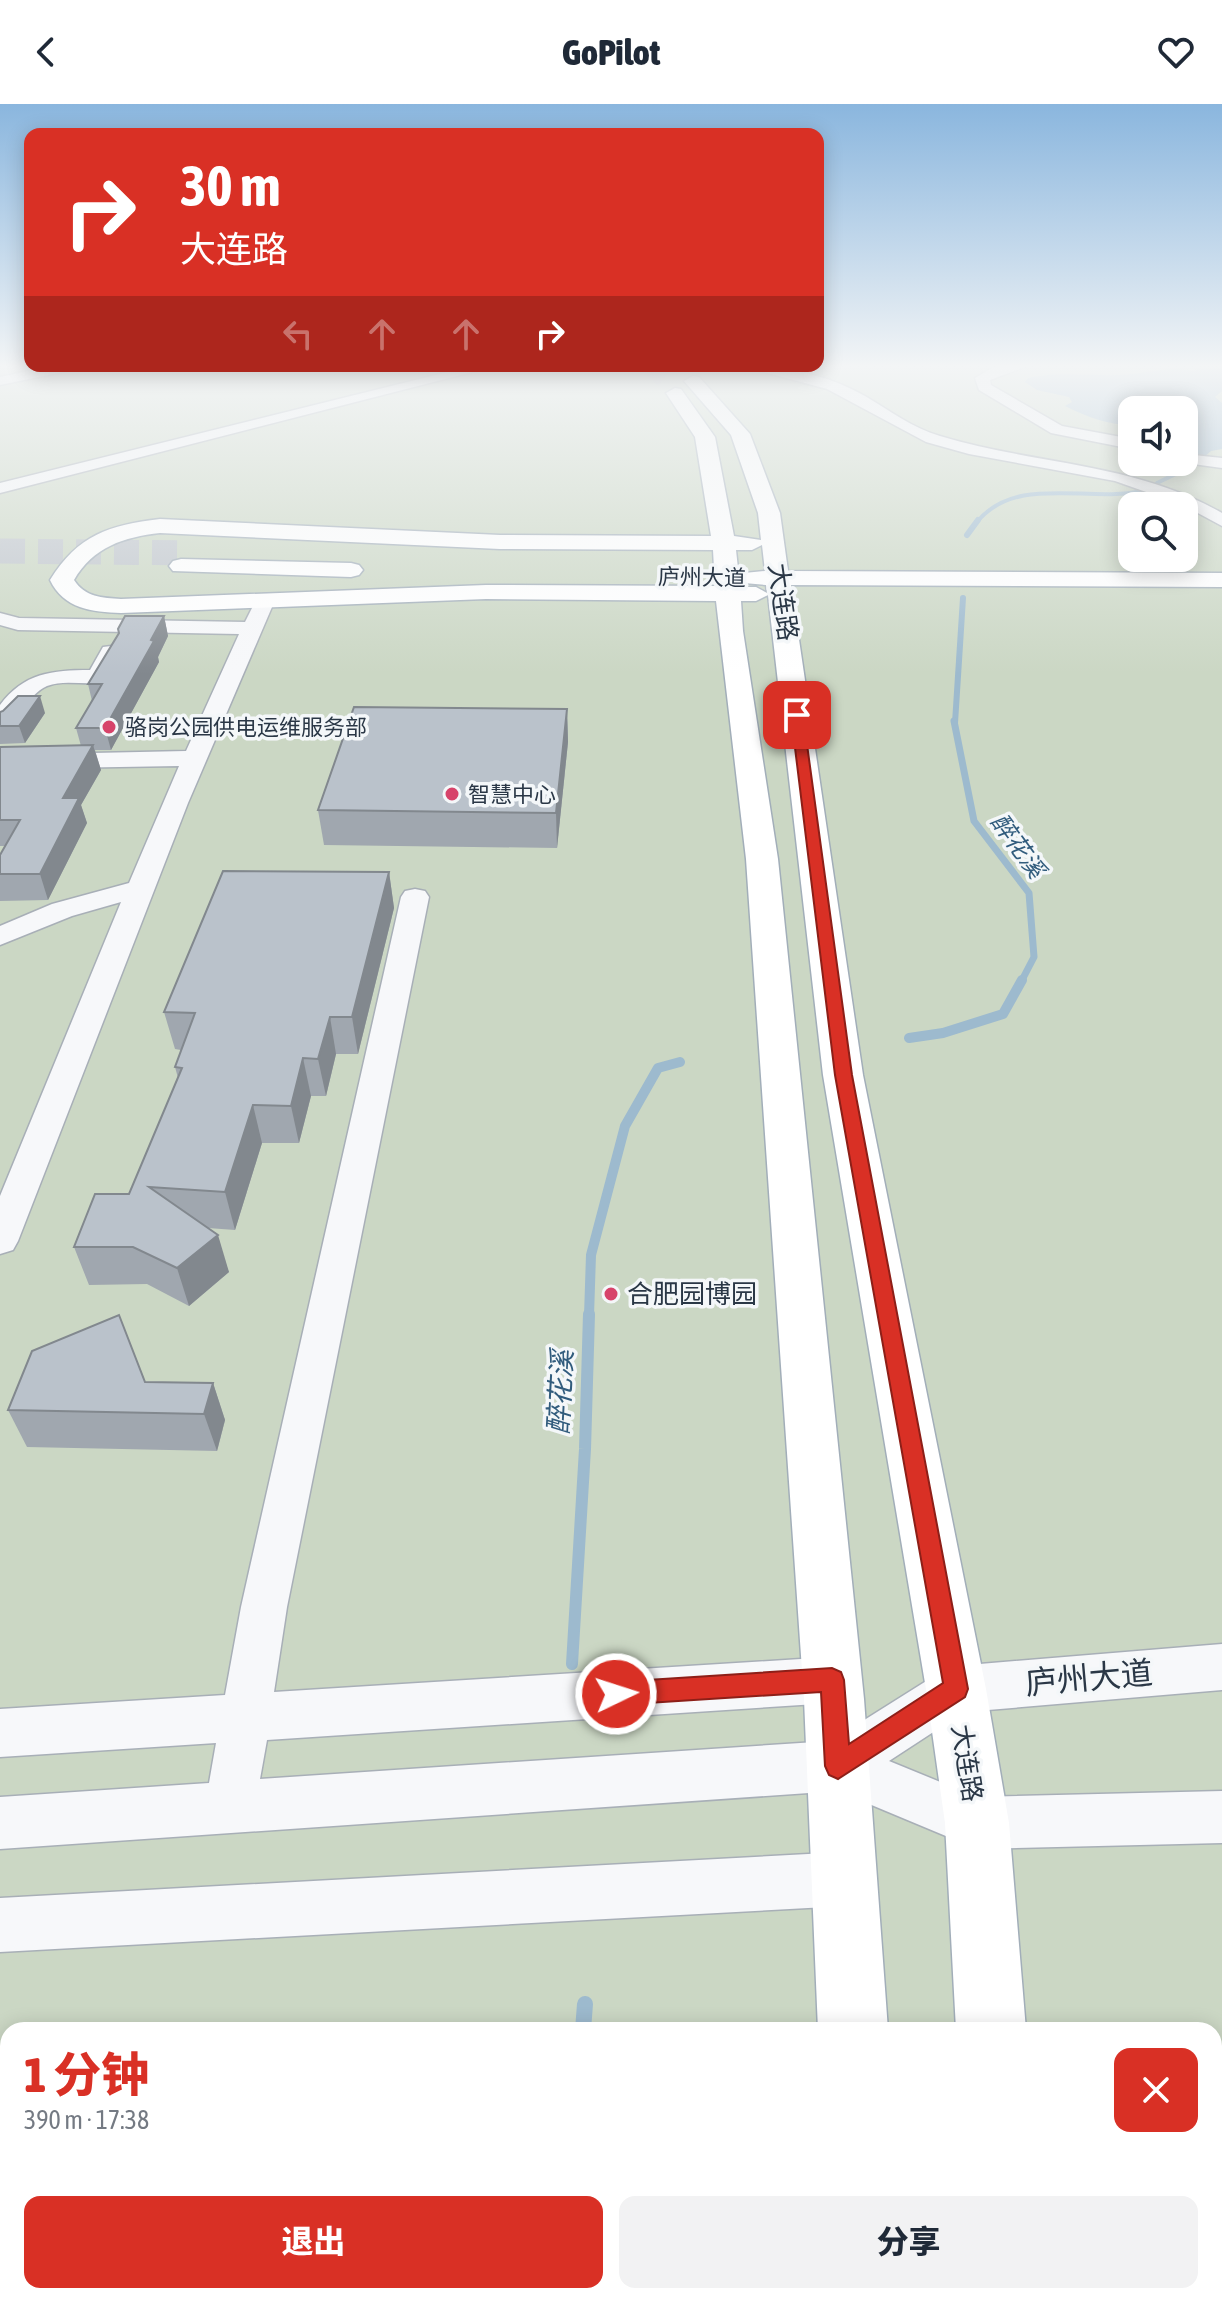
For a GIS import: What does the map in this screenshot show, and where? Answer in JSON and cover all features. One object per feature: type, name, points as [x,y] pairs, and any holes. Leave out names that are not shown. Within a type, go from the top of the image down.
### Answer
[{"type":"main road","name":"大连路","points":[[710,469],[762,859],[832,1680],[853,2022]]},
{"type":"main road","name":"大连路","points":[[753,469],[769,513],[778,568],[843,1075],[956,1689],[977,1823],[990,2022]]},
{"type":"main road","points":[[725,568],[500,542],[160,526],[123,532],[96,541],[76,558],[62,580],[71,594],[101,605],[486,592],[725,568],[778,568]]},
{"type":"main road","name":"庐州大道","points":[[368,570],[185,560],[725,568]]},
{"type":"main road","name":"庐州大道","points":[[415,571],[1222,562]]},
{"type":"main road","name":"庐州大道","points":[[778,568],[1222,580]]},
{"type":"street","points":[[0,488],[78,469]]},
{"type":"street","points":[[1078,469],[1168,492]]},
{"type":"street","points":[[1198,495],[1209,495]]},
{"type":"street","points":[[1198,506],[1222,521]]},
{"type":"street","points":[[3,1226],[195,758],[265,600]]},
{"type":"street","points":[[6,627],[252,628]]},
{"type":"street","points":[[0,722],[17,695],[43,677],[97,677],[111,652]]},
{"type":"street","points":[[0,762],[195,758]]},
{"type":"street","points":[[0,936],[62,910],[141,888]]},
{"type":"street","points":[[230,1808],[279,1532],[415,897]]},
{"type":"street","name":"庐州大道","points":[[956,1689],[1222,1667]]},
{"type":"street","points":[[0,1733],[832,1680]]},
{"type":"street","points":[[838,1766],[956,1689]]},
{"type":"street","points":[[0,1823],[838,1766],[977,1823],[1222,1817]]},
{"type":"street","points":[[0,1925],[845,1879]]},
{"type":"green space","name":"合肥园博园","points":[[0,469],[1118,469],[1118,476],[1198,476],[1198,469],[1222,469],[1222,2022],[0,2022]]},
{"type":"building","points":[[125,616],[164,616],[151,640],[154,641],[105,728],[76,728],[102,684],[88,684],[119,633]]},
{"type":"building","points":[[18,696],[40,696],[19,726],[0,726],[0,712]]},
{"type":"building","name":"智慧中心","points":[[354,707],[567,709],[556,813],[318,810]]},
{"type":"building","points":[[93,745],[63,798],[79,798],[40,874],[0,874],[0,855],[20,820],[0,820],[0,747]]},
{"type":"building","points":[[223,871],[389,872],[352,1017],[330,1017],[318,1059],[303,1058],[291,1106],[253,1105],[225,1192],[149,1187],[218,1235],[177,1268],[133,1247],[74,1247],[95,1194],[129,1194],[182,1068],[175,1067],[195,1013],[164,1012]]},
{"type":"building","points":[[119,1315],[145,1382],[213,1383],[204,1414],[8,1410],[32,1351]]},
{"type":"waterway","points":[[1157,483],[1172,476]]},
{"type":"waterway","name":"醉花溪","points":[[977,522],[993,507],[1032,494],[1120,494],[1141,491]]},
{"type":"waterway","name":"醉花溪","points":[[967,535],[978,520]]},
{"type":"waterway","name":"醉花溪","points":[[955,723],[963,598]]},
{"type":"waterway","name":"醉花溪","points":[[954,721],[974,821],[1029,893],[1034,957],[1021,982]]},
{"type":"waterway","name":"醉花溪","points":[[909,1038],[943,1033],[1003,1014],[1022,980]]},
{"type":"waterway","name":"醉花溪","points":[[589,1316],[591,1255],[625,1126],[658,1068],[680,1062]]},
{"type":"waterway","name":"醉花溪","points":[[572,1664],[585,1449],[589,1314]]},
{"type":"waterway","name":"醉花溪","points":[[584,2022],[585,2004]]},
{"type":"tunnel","points":[[0,551],[189,553]]},
{"type":"place","name":"骆岗公园供电运维服务部","points":[[109,727]]},
{"type":"place","name":"智慧中心","points":[[452,794]]},
{"type":"place","name":"合肥园博园","points":[[611,1294]]},
{"type":"route","points":[[616,1694],[832,1680],[838,1766],[956,1689],[843,1075],[797,715]]}]
